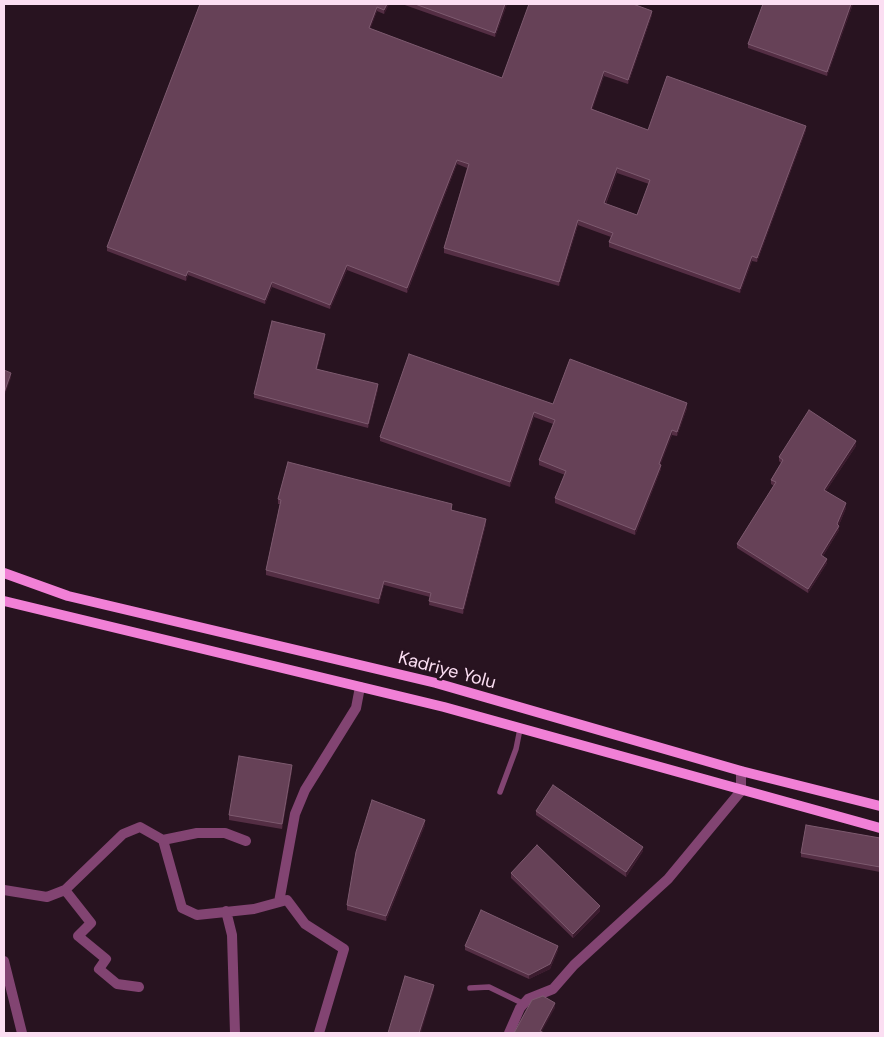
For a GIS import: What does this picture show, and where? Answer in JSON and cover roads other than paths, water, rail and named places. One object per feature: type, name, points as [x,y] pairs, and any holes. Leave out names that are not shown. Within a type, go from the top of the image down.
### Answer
[{"type":"main road","name":"Kadriye Yolu","points":[[4,573],[68,596],[436,683],[741,771],[880,806]]},
{"type":"main road","name":"Kadriye Yolu","points":[[4,601],[360,687],[880,828]]},
{"type":"street","points":[[279,902],[296,814],[305,790],[356,708],[360,687]]},
{"type":"street","points":[[509,1033],[528,999],[553,989],[574,965],[668,879],[741,791],[741,771]]},
{"type":"street","points":[[4,890],[47,898],[65,890],[123,834],[140,827],[163,840],[197,834],[225,833],[246,841]]},
{"type":"street","points":[[163,840],[182,908],[197,915],[254,909],[287,900],[305,924],[344,949],[319,1033]]},
{"type":"street","points":[[65,890],[91,923],[78,936],[106,959],[99,969],[117,984],[139,987]]},
{"type":"street","points":[[226,911],[232,935],[235,1033]]},
{"type":"street","points":[[4,961],[22,1033]]},
{"type":"lane","points":[[500,792],[516,749],[520,729]]},
{"type":"lane","points":[[470,988],[489,987],[524,1004]]}]
